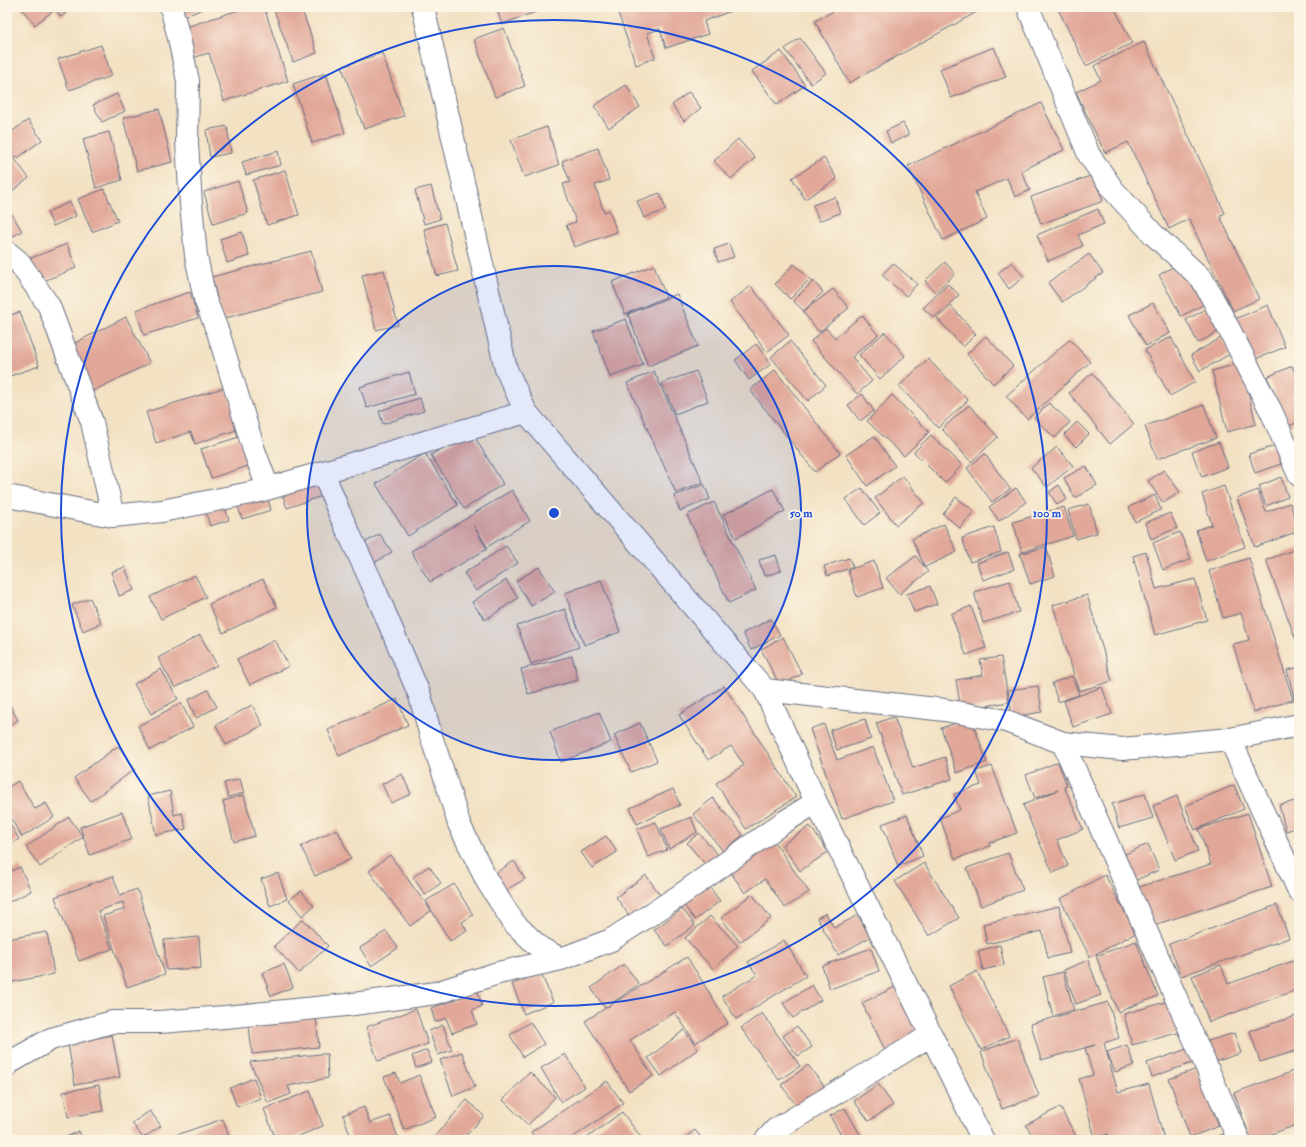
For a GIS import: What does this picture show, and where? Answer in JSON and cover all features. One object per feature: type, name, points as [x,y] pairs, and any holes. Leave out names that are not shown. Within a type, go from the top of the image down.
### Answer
[{"type":"street","points":[[171,7],[188,81],[187,143],[196,256],[205,299],[219,335],[254,450],[268,488]]},
{"type":"street","points":[[423,7],[506,369],[526,412],[765,690],[816,802],[983,1140]]},
{"type":"street","points":[[1028,7],[1089,156],[1114,191],[1154,235],[1202,279],[1272,413],[1299,475]]},
{"type":"street","points":[[7,252],[19,262],[49,306],[92,422],[113,516]]},
{"type":"street","points":[[7,496],[113,516],[162,511],[268,488],[526,412]]},
{"type":"street","points":[[323,472],[338,512],[372,583],[420,696],[459,824],[487,881],[514,923],[540,948],[561,958]]},
{"type":"street","points":[[765,690],[945,710],[1006,722],[1062,743],[1122,749],[1230,739],[1299,724]]},
{"type":"street","points":[[1230,739],[1299,891]]},
{"type":"street","points":[[1062,743],[1238,1140]]},
{"type":"street","points":[[7,1066],[51,1039],[112,1022],[159,1022],[225,1017],[346,1005],[436,993],[498,973],[561,958],[611,940],[680,896],[775,828],[816,802]]},
{"type":"street","points":[[766,1140],[776,1130],[931,1035]]},
{"type":"building","points":[[73,7],[61,17],[55,9],[35,25],[21,8]]},
{"type":"building","points":[[173,7],[204,7],[205,8],[179,19]]},
{"type":"building","points":[[248,7],[264,7],[288,81],[224,101],[209,53],[192,58],[183,28]]},
{"type":"building","points":[[273,7],[301,7],[317,53],[293,62]]},
{"type":"building","points":[[496,7],[540,7],[541,10],[502,24]]},
{"type":"building","points":[[616,7],[742,7],[704,21],[708,34],[666,48],[660,29],[647,33],[655,58],[636,65]]},
{"type":"building","points":[[841,7],[984,8],[849,83],[815,21]]},
{"type":"building","points":[[1057,7],[1114,7],[1132,43],[1086,66]]},
{"type":"building","points":[[504,28],[525,86],[495,97],[474,39]]},
{"type":"building","points":[[800,38],[826,73],[811,84],[785,49]]},
{"type":"building","points":[[1144,42],[1225,213],[1220,216],[1259,299],[1233,311],[1189,219],[1169,229],[1128,142],[1105,153],[1076,92],[1101,80],[1094,66]]},
{"type":"building","points":[[101,45],[112,76],[69,90],[58,59]]},
{"type":"building","points":[[994,47],[1006,77],[951,98],[940,69]]},
{"type":"building","points":[[781,51],[805,85],[777,105],[752,71]]},
{"type":"building","points":[[382,53],[404,116],[364,129],[342,67]]},
{"type":"building","points":[[326,73],[345,133],[312,143],[293,84]]},
{"type":"building","points":[[626,85],[640,107],[609,128],[594,106]]},
{"type":"building","points":[[689,92],[701,108],[684,121],[672,105]]},
{"type":"building","points":[[117,94],[125,111],[102,122],[93,105]]},
{"type":"building","points":[[1041,103],[1064,150],[1021,171],[1030,190],[1015,197],[1007,178],[975,192],[987,219],[943,240],[908,166]]},
{"type":"building","points":[[159,109],[172,162],[137,171],[123,118]]},
{"type":"building","points":[[28,120],[42,140],[18,158],[7,143],[7,135]]},
{"type":"building","points":[[903,123],[909,135],[891,143],[886,131]]},
{"type":"building","points":[[227,126],[231,153],[210,157],[206,130]]},
{"type":"building","points":[[547,127],[559,165],[524,177],[511,140]]},
{"type":"building","points":[[109,132],[122,180],[96,188],[83,139]]},
{"type":"building","points":[[738,139],[755,158],[731,179],[714,161]]},
{"type":"building","points":[[598,148],[609,180],[595,185],[604,212],[609,210],[617,232],[574,247],[566,225],[576,222],[563,184],[570,182],[562,161]]},
{"type":"building","points":[[7,149],[29,178],[7,195]]},
{"type":"building","points":[[278,151],[281,165],[246,175],[242,162]]},
{"type":"building","points":[[824,158],[837,179],[805,199],[792,178]]},
{"type":"building","points":[[285,170],[299,215],[267,225],[253,180]]},
{"type":"building","points":[[1093,175],[1103,201],[1041,224],[1031,197]]},
{"type":"building","points":[[238,181],[248,213],[213,224],[204,192]]},
{"type":"building","points":[[431,186],[440,219],[424,224],[415,190]]},
{"type":"building","points":[[104,189],[118,221],[92,232],[78,199]]},
{"type":"building","points":[[660,193],[666,210],[644,218],[637,201]]},
{"type":"building","points":[[835,197],[840,213],[819,221],[813,205]]},
{"type":"building","points":[[70,202],[76,216],[53,226],[47,212]]},
{"type":"building","points":[[1098,209],[1104,224],[1078,235],[1083,246],[1048,261],[1037,235]]},
{"type":"building","points":[[11,213],[22,231],[7,240],[7,215]]},
{"type":"building","points":[[445,223],[458,271],[437,276],[424,229]]},
{"type":"building","points":[[242,232],[249,256],[227,263],[220,239]]},
{"type":"building","points":[[67,244],[76,268],[36,284],[26,260]]},
{"type":"building","points":[[729,244],[734,257],[718,262],[714,249]]},
{"type":"building","points":[[311,251],[322,292],[222,319],[212,277]]},
{"type":"building","points":[[1089,254],[1103,273],[1062,302],[1048,283]]},
{"type":"building","points":[[945,262],[955,274],[935,292],[925,281]]},
{"type":"building","points":[[1012,262],[1024,277],[1009,289],[998,273]]},
{"type":"building","points":[[893,263],[917,284],[906,296],[882,275]]},
{"type":"building","points":[[1180,263],[1203,305],[1181,316],[1159,275]]},
{"type":"building","points":[[794,264],[810,279],[790,299],[775,284]]},
{"type":"building","points":[[654,265],[666,297],[625,314],[612,282]]},
{"type":"building","points":[[384,270],[398,325],[376,330],[362,275]]},
{"type":"building","points":[[813,281],[823,292],[804,311],[793,301]]},
{"type":"building","points":[[948,284],[959,295],[934,318],[923,308]]},
{"type":"building","points":[[751,286],[789,335],[767,352],[730,302]]},
{"type":"building","points":[[833,289],[849,308],[819,332],[803,312]]},
{"type":"building","points":[[190,292],[198,318],[144,335],[136,310]]},
{"type":"building","points":[[677,294],[698,346],[648,366],[628,314]]},
{"type":"building","points":[[1153,303],[1170,333],[1146,346],[1129,315]]},
{"type":"building","points":[[1268,305],[1285,347],[1253,360],[1235,319]]},
{"type":"building","points":[[951,306],[976,334],[963,347],[937,318]]},
{"type":"building","points":[[1208,308],[1221,330],[1198,343],[1186,320]]},
{"type":"building","points":[[20,312],[39,366],[7,377],[7,316]]},
{"type":"building","points":[[862,315],[878,335],[852,357],[872,381],[857,394],[811,341],[826,328],[835,338]]},
{"type":"building","points":[[126,317],[150,363],[93,391],[69,346]]},
{"type":"building","points":[[626,319],[643,365],[610,377],[593,331]]},
{"type":"building","points":[[885,332],[905,356],[880,379],[859,355]]},
{"type":"building","points":[[986,336],[1013,366],[993,384],[967,354]]},
{"type":"building","points":[[1171,337],[1195,382],[1170,396],[1145,350]]},
{"type":"building","points":[[1221,338],[1230,354],[1200,371],[1191,355]]},
{"type":"building","points":[[1070,339],[1090,362],[1027,419],[1006,396]]},
{"type":"building","points":[[790,341],[826,385],[808,401],[771,357]]},
{"type":"building","points":[[756,344],[771,364],[749,380],[735,360]]},
{"type":"building","points":[[928,359],[968,400],[938,428],[899,386]]},
{"type":"building","points":[[1241,363],[1256,424],[1227,432],[1212,371]]},
{"type":"building","points":[[1292,366],[1299,381],[1299,421],[1290,426],[1267,377]]},
{"type":"building","points":[[775,370],[840,453],[815,472],[750,390]]},
{"type":"building","points":[[654,371],[703,482],[676,493],[627,383]]},
{"type":"building","points":[[696,371],[708,401],[675,414],[662,383]]},
{"type":"building","points":[[409,372],[415,394],[367,408],[360,387]]},
{"type":"building","points":[[1092,373],[1134,424],[1110,444],[1069,393]]},
{"type":"building","points":[[226,387],[239,429],[195,444],[191,432],[156,443],[146,412]]},
{"type":"building","points":[[862,394],[874,411],[860,421],[848,405]]},
{"type":"building","points":[[892,395],[929,432],[904,456],[867,421]]},
{"type":"building","points":[[420,398],[424,411],[383,424],[379,411]]},
{"type":"building","points":[[1049,403],[1070,422],[1055,438],[1034,418]]},
{"type":"building","points":[[969,405],[998,437],[971,462],[942,429]]},
{"type":"building","points":[[1204,405],[1216,438],[1157,459],[1145,426]]},
{"type":"building","points":[[1077,422],[1089,434],[1076,447],[1064,435]]},
{"type":"building","points":[[471,431],[503,484],[464,509],[431,455]]},
{"type":"building","points":[[931,435],[962,465],[945,483],[914,452]]},
{"type":"building","points":[[874,436],[895,466],[867,486],[846,455]]},
{"type":"building","points":[[239,437],[248,466],[211,478],[201,449]]},
{"type":"building","points":[[1219,442],[1228,467],[1202,477],[1192,452]]},
{"type":"building","points":[[1275,446],[1281,464],[1255,473],[1249,454]]},
{"type":"building","points":[[1057,447],[1073,466],[1047,487],[1031,468]]},
{"type":"building","points":[[425,453],[458,505],[408,536],[376,484]]},
{"type":"building","points":[[985,454],[1010,489],[992,502],[967,468]]},
{"type":"building","points":[[1086,466],[1097,485],[1075,498],[1064,478]]},
{"type":"building","points":[[1164,470],[1180,492],[1163,503],[1148,481]]},
{"type":"building","points":[[903,476],[924,503],[896,525],[875,498]]},
{"type":"building","points":[[1281,477],[1288,497],[1266,506],[1259,486]]},
{"type":"building","points":[[317,481],[322,496],[287,508],[282,493]]},
{"type":"building","points":[[704,484],[710,499],[680,511],[674,496]]},
{"type":"building","points":[[1059,485],[1067,499],[1057,505],[1049,492]]},
{"type":"building","points":[[1224,486],[1245,547],[1206,561],[1196,530],[1212,525],[1202,494]]},
{"type":"building","points":[[862,488],[880,513],[864,525],[846,499]]},
{"type":"building","points":[[1016,488],[1026,502],[999,521],[989,507]]},
{"type":"building","points":[[773,489],[785,511],[736,538],[723,515]]},
{"type":"building","points":[[512,490],[530,521],[487,547],[474,526],[487,549],[430,582],[411,551]]},
{"type":"building","points":[[1258,490],[1266,512],[1290,503],[1299,531],[1255,547],[1237,498]]},
{"type":"building","points":[[267,495],[271,510],[242,519],[237,504]]},
{"type":"building","points":[[1155,495],[1161,510],[1135,522],[1129,507]]},
{"type":"building","points":[[956,497],[974,511],[960,528],[943,514]]},
{"type":"building","points":[[714,502],[756,590],[729,603],[687,515]]},
{"type":"building","points":[[1089,504],[1097,533],[1076,539],[1068,510]]},
{"type":"building","points":[[225,507],[229,520],[210,526],[206,513]]},
{"type":"building","points":[[1064,507],[1073,536],[1022,552],[1013,522]]},
{"type":"building","points":[[1170,513],[1177,528],[1151,539],[1145,523]]},
{"type":"building","points":[[944,524],[957,552],[925,567],[912,539]]},
{"type":"building","points":[[994,527],[1001,552],[970,562],[962,538]]},
{"type":"building","points":[[1180,532],[1191,559],[1163,570],[1153,543]]},
{"type":"building","points":[[380,534],[392,552],[371,565],[359,546]]},
{"type":"building","points":[[506,546],[518,563],[476,591],[464,573]]},
{"type":"building","points":[[1046,547],[1055,576],[1030,584],[1020,554]]},
{"type":"building","points":[[1299,548],[1299,648],[1266,560]]},
{"type":"building","points":[[1008,552],[1014,569],[983,580],[977,563]]},
{"type":"building","points":[[1146,552],[1156,589],[1195,579],[1207,620],[1155,635],[1133,556]]},
{"type":"building","points":[[776,555],[781,571],[764,576],[759,560]]},
{"type":"building","points":[[916,556],[928,572],[899,594],[886,578]]},
{"type":"building","points":[[849,558],[853,567],[827,576],[824,566]]},
{"type":"building","points":[[1249,558],[1293,700],[1254,712],[1233,644],[1249,640],[1241,613],[1223,618],[1209,571]]},
{"type":"building","points":[[874,561],[883,588],[857,597],[848,570]]},
{"type":"building","points":[[125,567],[134,590],[119,596],[111,572]]},
{"type":"building","points":[[539,567],[555,592],[531,606],[516,581]]},
{"type":"building","points":[[195,575],[206,597],[161,619],[150,597]]},
{"type":"building","points":[[263,579],[277,607],[223,633],[209,604]]},
{"type":"building","points":[[506,580],[518,598],[485,620],[472,602]]},
{"type":"building","points":[[601,580],[620,632],[584,645],[565,593]]},
{"type":"building","points":[[1010,581],[1019,612],[983,623],[974,592]]},
{"type":"building","points":[[930,586],[937,604],[914,612],[907,594]]},
{"type":"building","points":[[1087,595],[1112,681],[1079,691],[1053,605]]},
{"type":"building","points":[[90,598],[101,623],[83,631],[72,605]]},
{"type":"building","points":[[971,606],[986,648],[966,655],[951,614]]},
{"type":"building","points":[[565,609],[579,647],[531,664],[517,626]]},
{"type":"building","points":[[771,619],[780,635],[751,650],[743,633]]},
{"type":"building","points":[[200,635],[217,665],[175,688],[158,658]]},
{"type":"building","points":[[783,637],[802,674],[780,686],[761,649]]},
{"type":"building","points":[[275,640],[289,666],[250,685],[237,659]]},
{"type":"building","points":[[572,656],[578,680],[528,694],[521,669]]},
{"type":"building","points":[[1001,657],[1009,702],[961,710],[956,680],[983,675],[980,660]]},
{"type":"building","points":[[1299,667],[1299,700],[1295,701],[1287,670]]},
{"type":"building","points":[[161,669],[178,699],[151,714],[134,684]]},
{"type":"building","points":[[1072,676],[1079,695],[1058,702],[1052,683]]},
{"type":"building","points":[[724,686],[796,797],[746,829],[716,783],[744,765],[731,746],[708,760],[679,715]]},
{"type":"building","points":[[1038,686],[1042,712],[1012,717],[1008,690]]},
{"type":"building","points":[[1102,687],[1112,714],[1073,727],[1064,701]]},
{"type":"building","points":[[208,690],[217,707],[196,718],[188,700]]},
{"type":"building","points":[[397,699],[408,725],[339,756],[328,730]]},
{"type":"building","points":[[7,700],[18,720],[7,727]]},
{"type":"building","points":[[181,703],[193,727],[150,750],[138,726]]},
{"type":"building","points":[[252,705],[263,725],[226,745],[216,725]]},
{"type":"building","points":[[599,712],[611,742],[561,762],[550,732]]},
{"type":"building","points":[[894,717],[913,768],[945,757],[952,779],[902,795],[876,723]]},
{"type":"building","points":[[971,718],[987,762],[957,773],[941,728]]},
{"type":"building","points":[[865,719],[871,739],[837,750],[830,730]]},
{"type":"building","points":[[640,723],[657,761],[631,772],[614,735]]},
{"type":"building","points":[[824,724],[837,760],[873,747],[893,801],[842,819],[810,729]]},
{"type":"building","points":[[118,746],[135,769],[91,801],[74,778]]},
{"type":"building","points":[[1058,762],[1067,786],[1064,787],[1083,829],[1057,840],[1068,866],[1053,873],[1023,805],[1058,790],[1035,798],[1026,775]]},
{"type":"building","points":[[992,766],[1017,833],[989,843],[990,846],[955,859],[940,818],[960,810],[954,794],[981,785],[976,771]]},
{"type":"building","points":[[402,774],[411,794],[391,803],[382,784]]},
{"type":"building","points":[[240,779],[244,793],[228,797],[224,783]]},
{"type":"building","points":[[18,781],[35,809],[46,803],[54,817],[22,837],[7,812],[7,788]]},
{"type":"building","points":[[1234,785],[1244,809],[1195,830],[1185,806]]},
{"type":"building","points":[[673,789],[680,805],[637,824],[630,808]]},
{"type":"building","points":[[170,791],[174,815],[182,813],[186,829],[156,835],[148,796]]},
{"type":"building","points":[[1145,794],[1153,818],[1119,828],[1112,804]]},
{"type":"building","points":[[244,795],[255,836],[234,842],[223,801]]},
{"type":"building","points":[[1177,796],[1198,851],[1175,860],[1153,806]]},
{"type":"building","points":[[713,798],[743,835],[723,851],[693,814]]},
{"type":"building","points":[[1299,800],[1299,827],[1286,831],[1279,805]]},
{"type":"building","points":[[122,812],[132,839],[90,855],[80,827]]},
{"type":"building","points":[[1248,813],[1272,887],[1151,926],[1139,887],[1211,864],[1199,829]]},
{"type":"building","points":[[907,815],[923,856],[898,866],[882,824]]},
{"type":"building","points":[[69,817],[83,837],[40,867],[26,847]]},
{"type":"building","points":[[691,817],[697,832],[669,849],[661,829]]},
{"type":"building","points":[[7,819],[19,839],[7,847]]},
{"type":"building","points":[[656,822],[667,850],[648,857],[637,829]]},
{"type":"building","points":[[810,826],[828,852],[800,871],[782,845]]},
{"type":"building","points":[[337,829],[351,859],[315,876],[301,846]]},
{"type":"building","points":[[699,833],[718,855],[706,865],[687,843]]},
{"type":"building","points":[[606,836],[617,852],[592,868],[581,852]]},
{"type":"building","points":[[773,840],[809,892],[785,908],[765,879],[745,893],[729,870]]},
{"type":"building","points":[[1148,844],[1159,870],[1134,881],[1123,855]]},
{"type":"building","points":[[1008,853],[1023,890],[981,906],[967,868]]},
{"type":"building","points":[[390,855],[431,911],[410,926],[369,871]]},
{"type":"building","points":[[514,861],[525,879],[504,891],[494,874]]},
{"type":"building","points":[[924,863],[959,918],[929,936],[895,881]]},
{"type":"building","points":[[429,866],[441,883],[425,895],[413,877]]},
{"type":"building","points":[[20,867],[31,891],[7,903],[7,873]]},
{"type":"building","points":[[278,873],[287,899],[270,906],[261,879]]},
{"type":"building","points":[[646,875],[660,895],[630,917],[616,897]]},
{"type":"building","points":[[1105,875],[1136,933],[1090,957],[1060,899]]},
{"type":"building","points":[[113,876],[120,895],[137,889],[165,974],[127,987],[103,916],[125,909],[123,902],[98,911],[112,949],[79,961],[55,897]]},
{"type":"building","points":[[454,884],[473,915],[462,922],[467,931],[450,941],[426,901]]},
{"type":"building","points":[[708,885],[720,901],[695,920],[683,904]]},
{"type":"building","points":[[301,891],[314,906],[302,916],[289,900]]},
{"type":"building","points":[[752,894],[771,918],[740,942],[721,918]]},
{"type":"building","points":[[1277,905],[1289,938],[1181,976],[1169,944]]},
{"type":"building","points":[[1059,906],[1070,953],[1048,958],[1042,931],[987,944],[983,924]]},
{"type":"building","points":[[682,909],[695,925],[667,946],[654,930]]},
{"type":"building","points":[[826,913],[834,928],[858,915],[870,937],[838,955],[817,918]]},
{"type":"building","points":[[710,916],[738,946],[713,969],[685,938]]},
{"type":"building","points":[[303,919],[328,946],[299,973],[274,946]]},
{"type":"building","points":[[386,931],[398,948],[371,966],[360,948]]},
{"type":"building","points":[[47,932],[54,974],[7,983],[7,939]]},
{"type":"building","points":[[199,937],[201,968],[166,970],[164,940]]},
{"type":"building","points":[[784,940],[806,976],[736,1019],[722,996],[757,975],[748,962]]},
{"type":"building","points":[[1136,941],[1158,996],[1118,1012],[1096,956]]},
{"type":"building","points":[[1000,945],[1004,965],[983,970],[978,951]]},
{"type":"building","points":[[871,948],[879,971],[830,989],[822,966]]},
{"type":"building","points":[[687,957],[728,1023],[695,1043],[675,1012],[630,1040],[653,1076],[629,1091],[585,1021]]},
{"type":"building","points":[[1299,959],[1299,989],[1209,1022],[1192,976],[1221,965],[1228,984]]},
{"type":"building","points":[[1088,960],[1101,995],[1076,1004],[1064,970]]},
{"type":"building","points":[[284,964],[293,987],[271,996],[262,973]]},
{"type":"building","points":[[624,964],[639,984],[605,1008],[591,988]]},
{"type":"building","points":[[977,971],[1009,1036],[981,1050],[949,986]]},
{"type":"building","points":[[1063,972],[1074,1010],[1053,1016],[1043,977]]},
{"type":"building","points":[[541,973],[553,1002],[524,1014],[512,984]]},
{"type":"building","points":[[475,983],[482,1006],[472,1010],[477,1024],[452,1033],[446,1018],[435,1022],[431,1008],[456,1000],[452,990]]},
{"type":"building","points":[[812,985],[821,1000],[793,1018],[783,1003]]},
{"type":"building","points":[[895,987],[919,1035],[886,1052],[862,1003]]},
{"type":"building","points":[[1172,1000],[1181,1032],[1132,1045],[1124,1014]]},
{"type":"building","points":[[1108,1002],[1119,1038],[1104,1043],[1118,1092],[1149,1084],[1164,1139],[1110,1140],[1108,1134],[1095,1138],[1079,1079],[1093,1075],[1085,1048],[1095,1045],[1041,1060],[1031,1024]]},
{"type":"building","points":[[416,1009],[428,1044],[378,1061],[366,1027]]},
{"type":"building","points":[[762,1013],[800,1066],[779,1080],[741,1028]]},
{"type":"building","points":[[1299,1015],[1299,1050],[1260,1062],[1250,1031]]},
{"type":"building","points":[[316,1017],[319,1047],[252,1054],[249,1025]]},
{"type":"building","points":[[530,1022],[544,1044],[523,1057],[510,1035]]},
{"type":"building","points":[[443,1025],[452,1050],[438,1055],[429,1031]]},
{"type":"building","points":[[797,1026],[812,1047],[798,1056],[783,1036]]},
{"type":"building","points":[[684,1030],[698,1049],[661,1076],[648,1058]]},
{"type":"building","points":[[1234,1033],[1241,1053],[1215,1062],[1208,1041]]},
{"type":"building","points":[[112,1035],[120,1077],[75,1085],[68,1044]]},
{"type":"building","points":[[1017,1038],[1039,1096],[1002,1109],[981,1052]]},
{"type":"building","points":[[1127,1045],[1134,1065],[1115,1072],[1107,1052]]},
{"type":"building","points":[[1190,1048],[1195,1062],[1152,1077],[1147,1063]]},
{"type":"building","points":[[427,1050],[432,1062],[416,1068],[412,1056]]},
{"type":"building","points":[[462,1052],[475,1087],[453,1096],[440,1060]]},
{"type":"building","points":[[327,1054],[328,1078],[288,1086],[291,1094],[268,1103],[250,1062]]},
{"type":"building","points":[[565,1054],[585,1087],[561,1102],[541,1068]]},
{"type":"building","points":[[808,1065],[824,1086],[797,1106],[781,1085]]},
{"type":"building","points":[[1197,1069],[1219,1126],[1190,1137],[1169,1079]]},
{"type":"building","points":[[1299,1069],[1299,1124],[1255,1140],[1251,1140],[1234,1093]]},
{"type":"building","points":[[530,1072],[555,1097],[528,1125],[503,1100]]},
{"type":"building","points":[[396,1073],[400,1083],[419,1075],[436,1117],[404,1130],[384,1077]]},
{"type":"building","points":[[254,1078],[261,1098],[237,1107],[230,1088]]},
{"type":"building","points":[[607,1081],[623,1103],[569,1140],[536,1140],[531,1132]]},
{"type":"building","points":[[878,1084],[893,1105],[869,1121],[854,1101]]},
{"type":"building","points":[[99,1085],[103,1111],[68,1117],[63,1092]]},
{"type":"building","points":[[310,1091],[323,1126],[289,1140],[276,1140],[264,1109]]},
{"type":"building","points":[[467,1100],[484,1116],[462,1140],[431,1140]]},
{"type":"building","points":[[364,1107],[370,1123],[390,1116],[399,1140],[352,1140],[343,1115]]},
{"type":"building","points":[[1060,1107],[1078,1140],[1035,1140],[1026,1125]]},
{"type":"building","points":[[845,1108],[861,1136],[854,1140],[844,1140],[830,1116]]},
{"type":"building","points":[[150,1111],[161,1126],[143,1138],[132,1123]]},
{"type":"building","points":[[622,1112],[643,1140],[590,1140],[588,1137]]},
{"type":"building","points":[[223,1119],[230,1140],[171,1140],[170,1137]]},
{"type":"building","points":[[695,1130],[703,1140],[682,1140]]},
{"type":"building","points":[[79,1131],[83,1140],[60,1140]]},
{"type":"building","points":[[1229,1132],[1232,1140],[1207,1140]]}]
